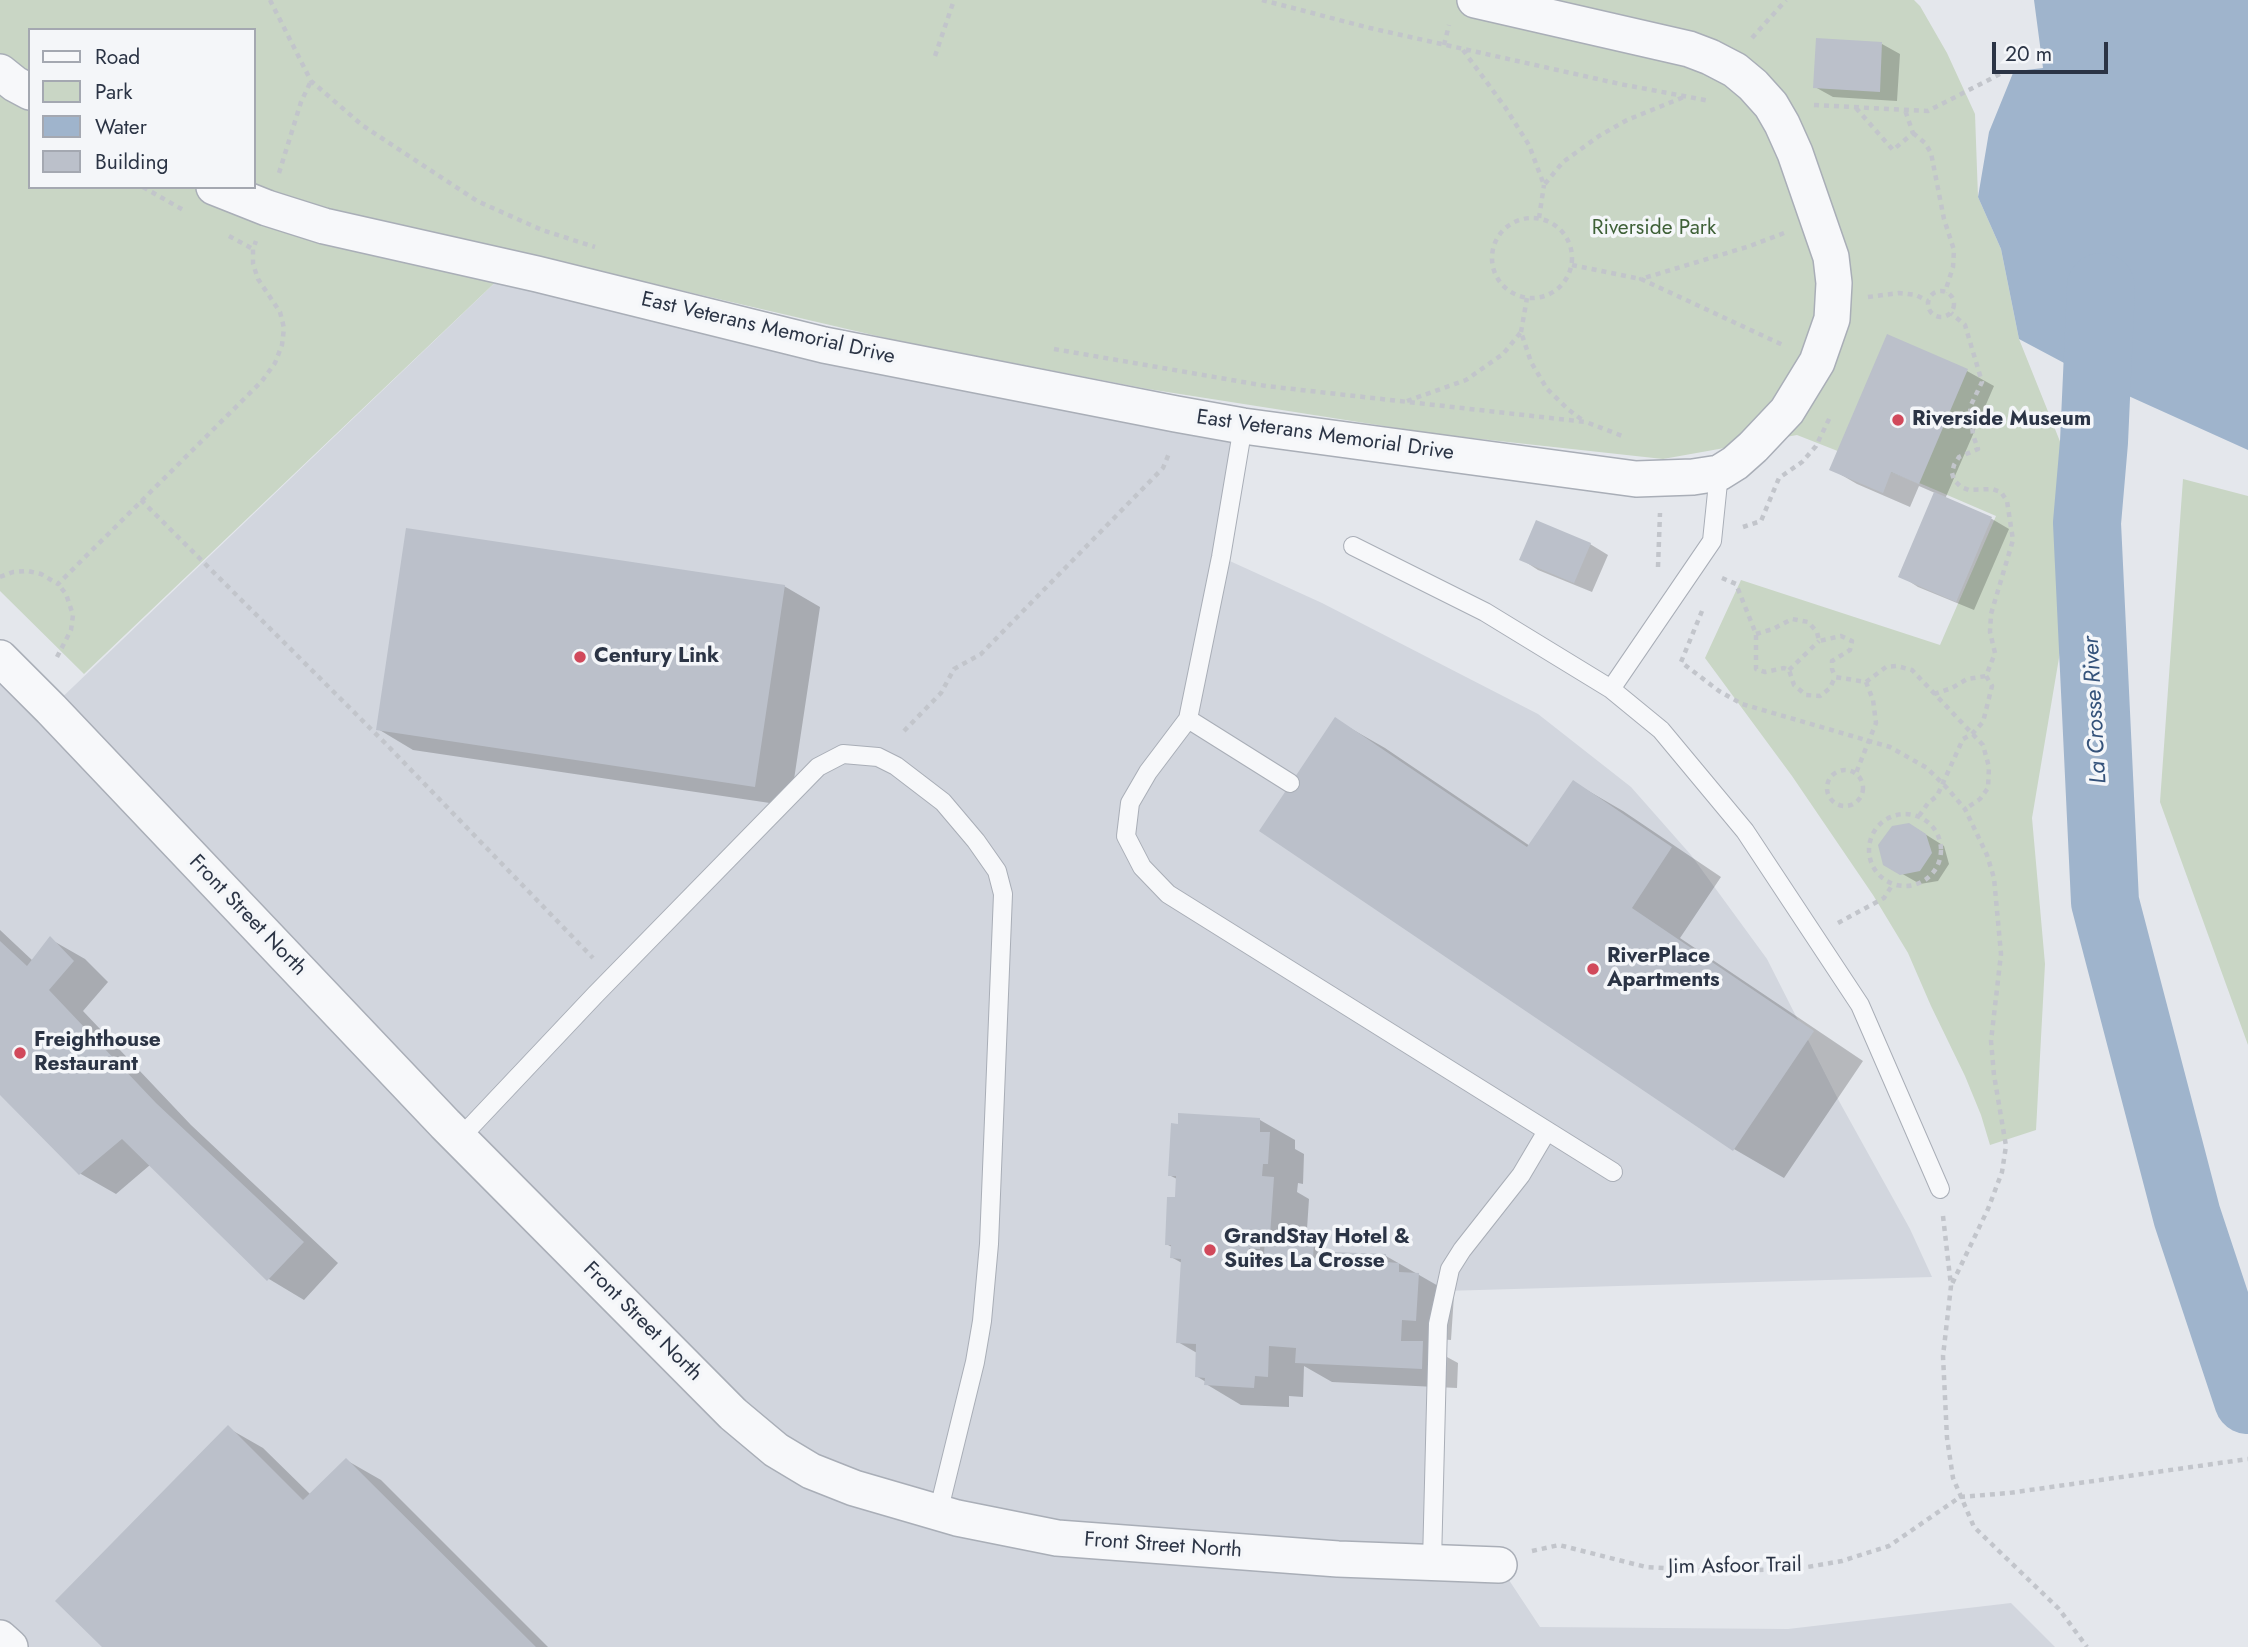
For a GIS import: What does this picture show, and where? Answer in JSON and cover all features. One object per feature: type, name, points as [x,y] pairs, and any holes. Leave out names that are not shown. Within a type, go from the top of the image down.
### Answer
[{"type":"street","name":"East Veterans Memorial Drive","points":[[220,189],[267,208],[324,226],[537,274],[824,345],[1242,426],[1636,479],[1693,477],[1719,472],[1735,463],[1787,411],[1817,362],[1832,319],[1834,302],[1831,257],[1795,153],[1782,124],[1770,105],[1735,70],[1710,57],[1689,49],[1475,0]]},
{"type":"street","points":[[0,72],[28,91]]},
{"type":"street","name":"Front Street North","points":[[0,658],[460,1138],[733,1415],[776,1450],[811,1471],[854,1488],[1006,1530],[1057,1538],[1258,1553],[1499,1565]]},
{"type":"street","points":[[0,1637],[10,1647]]},
{"type":"lane","points":[[1242,426],[1221,557],[1188,719],[1147,772],[1130,803],[1126,836],[1142,867],[1168,894],[1613,1172]]},
{"type":"lane","points":[[1612,690],[1712,541],[1719,472]]},
{"type":"lane","points":[[1353,546],[1485,612],[1612,690],[1661,730],[1745,831],[1860,1005],[1940,1189]]},
{"type":"lane","points":[[1188,719],[1290,783]]},
{"type":"lane","points":[[460,1138],[612,977],[818,767],[844,754],[878,757],[896,766],[943,802],[997,871],[1003,894],[989,1244],[982,1321],[974,1370],[938,1513]]},
{"type":"lane","points":[[1432,1562],[1438,1324],[1450,1269],[1521,1175],[1547,1131]]},
{"type":"path","points":[[270,0],[312,81],[362,125],[477,201],[542,230],[607,251]]},
{"type":"path","points":[[935,56],[953,0]]},
{"type":"path","points":[[1262,0],[1462,49],[1712,101]]},
{"type":"path","points":[[1749,41],[1786,0]]},
{"type":"path","points":[[1462,49],[1529,145],[1544,186],[1539,218]]},
{"type":"path","points":[[1803,104],[1928,111],[2003,73]]},
{"type":"path","points":[[58,584],[262,381],[275,363],[282,345],[284,328],[280,312],[258,279],[253,264],[253,249],[301,102],[312,81]]},
{"type":"path","points":[[1544,186],[1563,162],[1598,136],[1627,120],[1685,97]]},
{"type":"path","points":[[1856,107],[1894,150],[1913,132]]},
{"type":"path","points":[[1905,110],[1913,132],[1931,153],[1944,219],[1954,250],[1953,267],[1945,292]]},
{"type":"path","points":[[1526,218],[1539,218],[1551,222],[1561,230],[1572,252],[1572,265],[1561,287],[1539,298],[1527,298],[1504,288],[1492,265],[1492,252],[1503,229],[1526,218]]},
{"type":"path","points":[[1641,279],[1750,246],[1819,220]]},
{"type":"path","points":[[1572,265],[1641,279],[1817,362]]},
{"type":"path","points":[[1945,292],[1954,301],[1951,313],[1943,317],[1935,315],[1929,309],[1928,300],[1934,293],[1945,292]]},
{"type":"path","points":[[1874,296],[1899,293],[1928,300]]},
{"type":"path","points":[[1527,298],[1521,332],[1531,362],[1548,389],[1586,422],[1626,438]]},
{"type":"path","points":[[1951,313],[1965,326],[1982,382],[1970,407],[1973,435],[1978,449],[1959,457],[1952,473],[1954,480],[1969,490],[1992,489],[2001,492],[2007,501],[2011,519],[2013,540],[1991,614],[1990,632],[1995,653],[1986,676]]},
{"type":"path","points":[[1403,402],[1466,380],[1503,354],[1521,332]]},
{"type":"path","points":[[1048,348],[1266,386],[1586,422]]},
{"type":"path","points":[[904,731],[941,693],[954,669],[981,654],[1163,468],[1170,451]]},
{"type":"path","points":[[141,500],[385,743],[612,977]]},
{"type":"path","points":[[1657,622],[1660,512]]},
{"type":"path","points":[[0,577],[13,572],[41,574],[58,584],[66,594],[73,615],[71,630],[57,657]]},
{"type":"path","points":[[1716,576],[1736,584],[1756,634],[1756,669],[1765,672],[1784,668],[1789,670]]},
{"type":"path","points":[[1706,601],[1681,662],[1719,691],[1742,704],[1890,747],[1927,768],[1965,810],[1987,855],[1994,878],[2001,954],[1991,1041],[2006,1146],[2002,1172],[1988,1209],[1951,1286]]},
{"type":"path","points":[[1756,634],[1792,619],[1808,622],[1817,632],[1819,641]]},
{"type":"path","points":[[1841,636],[1852,641],[1850,650],[1832,661],[1835,677],[1829,688],[1820,696],[1806,695],[1794,685],[1789,670],[1819,641],[1841,636]]},
{"type":"path","points":[[1835,677],[1866,682],[1886,667],[1897,666],[1912,670],[1983,745],[1989,767],[1988,788],[1980,799],[1965,810]]},
{"type":"path","points":[[1934,694],[1967,679],[1986,676]]},
{"type":"path","points":[[1919,816],[1937,796],[1963,739],[1983,722],[1992,686],[1986,676]]},
{"type":"path","points":[[1856,773],[1876,723],[1876,713],[1866,682]]},
{"type":"path","points":[[1843,770],[1856,773],[1863,782],[1860,799],[1850,806],[1833,802],[1827,792],[1832,775],[1843,770]]},
{"type":"path","points":[[1899,814],[1919,816],[1935,830],[1941,849],[1940,858],[1936,868],[1922,882],[1903,887],[1893,884],[1876,873],[1868,852],[1869,842],[1873,832],[1888,817],[1899,814]]},
{"type":"path","points":[[1814,936],[1884,898],[1893,884]]},
{"type":"path","points":[[1940,1189],[1951,1286],[1943,1356],[1953,1478],[1975,1527],[2059,1609],[2087,1647]]},
{"type":"path","points":[[1961,1497],[2009,1493],[2248,1459]]},
{"type":"path","name":"Jim Asfoor Trail","points":[[1499,1565],[1540,1548],[1559,1545],[1646,1567],[1711,1571],[1796,1569],[1842,1561],[1889,1546],[1961,1497]]},
{"type":"shaded area","points":[[525,254],[537,274],[1243,426],[1221,557],[1322,603],[1538,714],[1631,787],[1691,855],[1767,959],[1839,1101],[1910,1229],[1932,1277],[1444,1291],[1432,1562],[1499,1565],[1540,1627],[1788,1629],[2011,1603],[2055,1647],[0,1647],[0,658],[51,708]]},
{"type":"green space","name":"Riverside Park","points":[[0,0],[1914,0],[1947,53],[1975,114],[1978,197],[2001,249],[2019,339],[2063,449],[2075,563],[2032,818],[2045,964],[2036,1130],[1990,1145],[1965,1076],[1908,953],[1873,895],[1792,776],[1705,658],[1741,580],[1940,645],[1996,516],[1797,435],[1663,459],[1435,434],[1148,389],[903,342],[525,254],[84,674],[0,591]]},
{"type":"green space","points":[[2183,479],[2248,496],[2248,1045],[2160,802]]},
{"type":"water","points":[[2025,0],[2248,0],[2248,450],[2113,389],[2019,339],[2001,249],[1978,197],[1989,132],[2013,73],[2031,16]]},
{"type":"pier","points":[[2021,0],[2034,0],[2043,68],[2009,72],[2027,16]]},
{"type":"building","points":[[1816,38],[1882,42],[1880,92],[1813,88]]},
{"type":"building","name":"Riverside Museum","points":[[1887,334],[1968,369],[1919,484],[1891,472],[1883,493],[1829,470]]},
{"type":"building","points":[[1934,492],[1992,517],[1956,602],[1898,577]]},
{"type":"building","points":[[1536,520],[1591,543],[1574,583],[1519,560]]},
{"type":"building","name":"Century Link","points":[[406,528],[785,585],[755,787],[376,730]]},
{"type":"building","name":"RiverPlace Apartments","points":[[1335,717],[1527,847],[1573,780],[1672,847],[1632,908],[1814,1031],[1733,1151],[1259,831]]},
{"type":"building","points":[[1909,823],[1926,834],[1932,853],[1920,871],[1900,875],[1883,865],[1878,845],[1892,826]]},
{"type":"building","points":[[50,936],[74,961],[49,990],[156,1103],[304,1242],[267,1281],[122,1139],[79,1175],[0,1095],[0,941],[27,966]]},
{"type":"building","name":"GrandStay Hotel & Suites La Crosse","points":[[1178,1113],[1260,1118],[1260,1132],[1270,1132],[1268,1164],[1263,1164],[1262,1176],[1274,1177],[1270,1236],[1261,1235],[1260,1249],[1249,1248],[1249,1253],[1264,1254],[1265,1240],[1314,1243],[1313,1258],[1332,1259],[1332,1252],[1386,1254],[1386,1262],[1399,1263],[1399,1272],[1419,1273],[1416,1321],[1402,1320],[1401,1341],[1423,1341],[1422,1369],[1295,1363],[1296,1348],[1269,1346],[1268,1377],[1255,1376],[1254,1388],[1204,1385],[1205,1378],[1195,1377],[1196,1344],[1176,1343],[1181,1259],[1170,1258],[1171,1245],[1165,1245],[1167,1197],[1175,1197],[1176,1176],[1168,1176],[1171,1123],[1178,1124]]},
{"type":"building","points":[[228,1425],[303,1500],[346,1458],[536,1647],[102,1647],[55,1601]]},
{"type":"waterway","name":"La Crosse River","points":[[2101,287],[2094,442],[2087,523],[2105,902],[2187,1216],[2248,1400]]},
{"type":"place","name":"Riverside Museum","points":[[1898,420]]},
{"type":"place","name":"Century Link","points":[[580,657]]},
{"type":"place","name":"RiverPlace Apartments","points":[[1593,969]]},
{"type":"place","name":"Freighthouse Restaurant","points":[[20,1053]]},
{"type":"place","name":"GrandStay Hotel & Suites La Crosse","points":[[1210,1250]]}]
